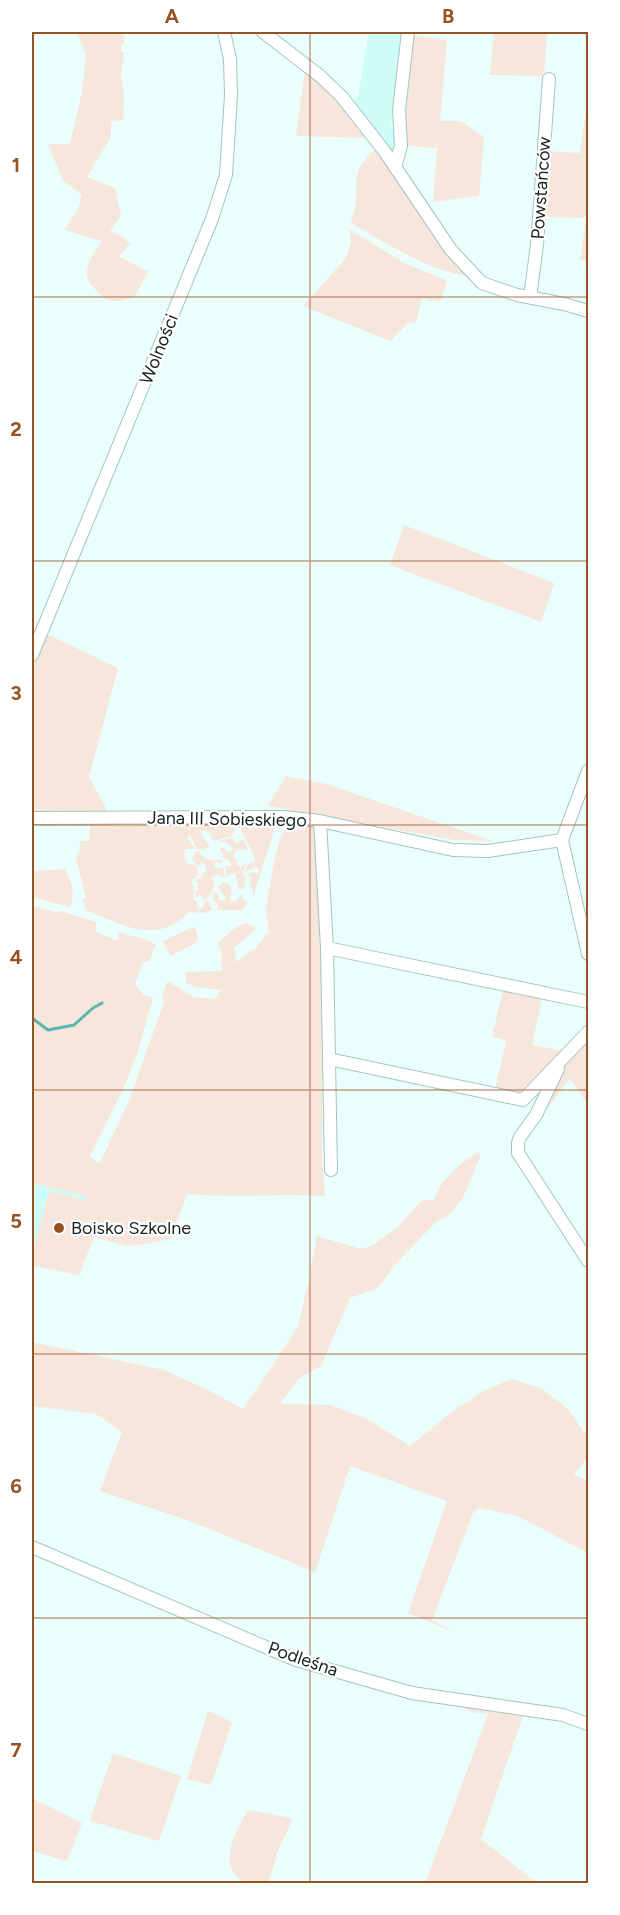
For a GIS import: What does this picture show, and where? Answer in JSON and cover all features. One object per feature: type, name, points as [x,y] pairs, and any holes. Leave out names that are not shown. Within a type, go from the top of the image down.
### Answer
[{"type":"street","name":"Wolności","points":[[32,655],[212,219],[226,175],[231,95],[230,59],[224,32]]},
{"type":"street","points":[[262,32],[320,76],[342,97],[385,152],[451,250],[482,283],[588,311]]},
{"type":"street","points":[[395,167],[401,146],[399,110],[408,32]]},
{"type":"street","name":"Powstańców","points":[[531,297],[549,79]]},
{"type":"street","points":[[385,152],[401,146]]},
{"type":"street","points":[[588,771],[562,840],[588,954]]},
{"type":"street","name":"Jana III Sobieskiego","points":[[32,818],[284,817],[320,821],[453,850],[488,851],[562,840]]},
{"type":"street","points":[[320,821],[327,948],[331,1170]]},
{"type":"street","points":[[327,948],[588,1002]]},
{"type":"street","points":[[523,1100],[588,1032]]},
{"type":"street","points":[[329,1059],[523,1100],[536,1115]]},
{"type":"street","points":[[563,1060],[536,1115],[520,1137],[518,1153],[588,1262]]},
{"type":"street","name":"Podleśna","points":[[32,1547],[296,1660],[412,1693],[563,1715],[588,1724]]},
{"type":"shaded area","points":[[76,32],[120,32],[125,38],[120,51],[124,52],[121,77],[124,96],[123,120],[111,121],[111,137],[87,177],[115,188],[121,215],[110,231],[121,236],[130,244],[119,256],[148,272],[135,296],[116,301],[103,297],[87,277],[89,262],[102,241],[64,230],[78,210],[82,195],[63,181],[48,144],[70,144],[82,92],[86,54]]},
{"type":"shaded area","points":[[369,32],[403,32],[391,125],[399,145],[398,161],[370,121],[351,102],[358,97]]},
{"type":"shaded area","points":[[494,32],[547,32],[544,76],[490,75]]},
{"type":"shaded area","points":[[412,35],[447,40],[440,121],[461,121],[484,137],[479,196],[433,202],[437,148],[410,146],[406,143],[402,111]]},
{"type":"shaded area","points":[[305,70],[339,100],[376,146],[366,138],[296,136]]},
{"type":"shaded area","points":[[588,95],[588,195],[585,218],[542,217],[546,151],[580,153]]},
{"type":"shaded area","points":[[375,149],[439,241],[467,276],[421,262],[350,222],[355,210],[359,169]]},
{"type":"shaded area","points":[[588,212],[588,261],[580,260]]},
{"type":"shaded area","points":[[349,229],[404,263],[447,281],[440,302],[422,298],[416,323],[409,322],[390,341],[303,306],[347,257],[351,241]]},
{"type":"shaded area","points":[[404,525],[554,583],[541,622],[390,565]]},
{"type":"shaded area","points":[[47,634],[118,668],[89,777],[109,814],[32,815],[32,667]]},
{"type":"shaded area","points":[[286,776],[326,784],[493,841],[454,840],[268,806]]},
{"type":"shaded area","points":[[42,820],[106,821],[112,826],[179,826],[202,822],[276,824],[253,897],[253,890],[250,888],[251,878],[247,874],[253,872],[258,874],[259,871],[256,867],[245,872],[247,865],[255,859],[240,828],[235,827],[232,836],[213,841],[209,833],[202,830],[201,835],[209,845],[203,850],[196,849],[191,836],[188,835],[187,838],[195,849],[185,849],[184,857],[188,864],[195,865],[199,874],[191,881],[194,888],[193,899],[197,902],[197,908],[202,909],[205,902],[209,901],[213,910],[204,913],[189,912],[164,928],[140,930],[87,911],[82,899],[86,898],[76,857],[81,848],[79,841],[89,841],[90,825],[42,826]]},
{"type":"shaded area","points":[[291,823],[314,826],[316,830],[322,952],[322,1157],[325,1196],[187,1194],[171,1239],[126,1246],[94,1237],[79,1275],[32,1266],[32,1256],[49,1191],[86,1200],[86,1196],[35,1184],[32,1195],[32,906],[55,912],[61,911],[96,922],[96,932],[118,941],[119,932],[156,945],[149,961],[142,963],[135,984],[144,995],[153,998],[137,1054],[125,1085],[90,1156],[99,1164],[129,1101],[164,1002],[162,997],[166,983],[169,982],[193,997],[215,999],[221,990],[195,987],[186,983],[185,972],[222,971],[221,950],[217,944],[235,928],[245,923],[254,926],[255,930],[234,948],[236,962],[256,948],[266,934],[269,935],[266,908],[273,868],[279,842]]},
{"type":"shaded area","points":[[234,837],[237,843],[243,839],[248,850],[237,850],[234,854],[237,866],[241,867],[247,862],[243,872],[246,877],[244,888],[239,890],[235,873],[230,873],[227,877],[225,866],[232,866],[228,859],[224,859],[220,848],[224,848],[229,853],[233,848],[219,841]]},
{"type":"shaded area","points":[[198,851],[206,859],[222,860],[222,863],[215,862],[214,866],[218,869],[223,867],[225,879],[218,874],[212,876],[215,884],[211,894],[204,901],[200,895],[196,898],[195,892],[198,890],[198,883],[195,880],[206,872],[207,868],[202,861],[198,867],[192,859]]},
{"type":"shaded area","points":[[65,869],[73,892],[70,907],[32,897],[32,871]]},
{"type":"shaded area","points":[[224,882],[231,887],[231,901],[236,901],[241,895],[247,903],[242,910],[217,910],[218,905],[212,897],[215,891],[220,901],[226,899],[218,887]]},
{"type":"shaded area","points":[[193,927],[196,929],[198,939],[196,943],[170,956],[163,941]]},
{"type":"shaded area","points":[[503,990],[542,998],[532,1045],[564,1051],[523,1094],[495,1089],[506,1041],[492,1036]]},
{"type":"shaded area","points":[[588,1035],[588,1105],[570,1078],[547,1109],[545,1106],[565,1063]]},
{"type":"shaded area","points":[[479,1152],[480,1157],[459,1203],[446,1217],[437,1221],[394,1266],[378,1288],[350,1298],[321,1366],[298,1379],[280,1404],[331,1405],[367,1419],[410,1446],[481,1392],[512,1379],[542,1389],[566,1407],[588,1437],[588,1458],[574,1474],[588,1482],[588,1553],[518,1516],[478,1508],[473,1513],[432,1620],[454,1632],[408,1613],[447,1501],[350,1466],[315,1572],[190,1521],[100,1491],[122,1432],[96,1414],[32,1406],[32,1342],[164,1370],[243,1409],[298,1327],[317,1236],[361,1249],[372,1246],[398,1227],[422,1200],[434,1200],[441,1185],[452,1172]]},
{"type":"shaded area","points":[[35,1184],[86,1196],[86,1201],[32,1259],[32,1200]]},
{"type":"shaded area","points":[[461,1705],[525,1710],[481,1839],[537,1883],[425,1884],[488,1714],[471,1712]]},
{"type":"shaded area","points":[[208,1711],[232,1722],[211,1785],[187,1779]]},
{"type":"shaded area","points":[[113,1753],[181,1776],[159,1841],[90,1821]]},
{"type":"shaded area","points":[[32,1798],[82,1823],[67,1861],[32,1851]]},
{"type":"shaded area","points":[[248,1810],[291,1818],[289,1829],[278,1851],[267,1883],[245,1883],[233,1872],[230,1864],[235,1835]]},
{"type":"waterway","points":[[32,1018],[48,1030],[74,1025],[102,1003]]},
{"type":"place","name":"Boisko Szkolne","points":[[59,1228]]}]
